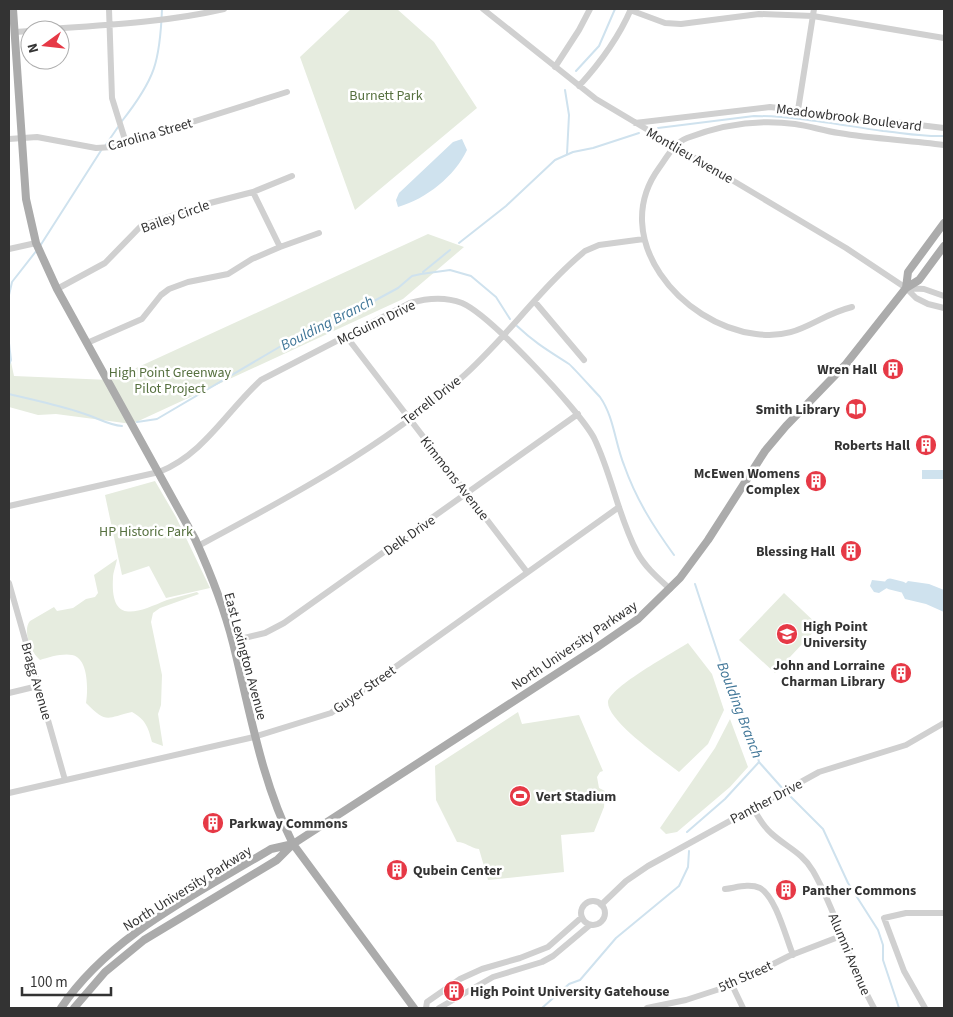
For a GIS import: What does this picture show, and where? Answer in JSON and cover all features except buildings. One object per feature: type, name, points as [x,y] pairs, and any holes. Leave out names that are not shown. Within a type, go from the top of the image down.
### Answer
[{"type":"main road","name":"East Lexington Avenue","points":[[13,9],[28,214],[36,243],[57,289],[159,472],[198,546],[211,576],[232,641],[254,737],[274,804],[293,844],[414,1008]]},
{"type":"main road","name":"North University Parkway","points":[[906,288],[908,272],[944,223]]},
{"type":"main road","name":"North University Parkway","points":[[74,1008],[105,972],[144,940],[278,860],[293,844],[638,619],[670,589],[708,540],[765,451],[786,426],[846,364],[906,288],[919,280],[944,246]]},
{"type":"main road","name":"North University Parkway","points":[[63,1006],[99,963],[147,926],[271,849],[293,844]]},
{"type":"street","points":[[109,9],[112,98],[126,143]]},
{"type":"street","points":[[70,28],[181,18],[224,9]]},
{"type":"street","name":"Montlieu Avenue","points":[[483,9],[596,99],[846,248],[906,288],[916,298],[944,308]]},
{"type":"street","points":[[554,67],[579,30],[590,9]]},
{"type":"street","points":[[798,110],[814,9]]},
{"type":"street","points":[[579,86],[603,60],[622,30],[631,10],[665,23],[681,24],[759,14],[813,16],[944,38]]},
{"type":"street","points":[[15,32],[20,32]]},
{"type":"street","name":"Carolina Street","points":[[9,139],[54,139],[96,148],[126,143],[288,92]]},
{"type":"street","name":"Meadowbrook Boulevard","points":[[635,123],[770,107],[944,128]]},
{"type":"street","name":"Meadowbrook Boulevard","points":[[675,145],[685,138],[718,128],[770,122],[796,124],[839,134],[944,145]]},
{"type":"street","points":[[675,145],[645,190],[641,215],[644,239],[657,269],[679,296],[710,319],[740,332],[756,334],[782,334],[814,324],[842,309],[852,307]]},
{"type":"street","name":"Bailey Circle","points":[[57,289],[105,263],[141,226],[210,203],[253,192],[292,176]]},
{"type":"street","points":[[253,192],[280,246]]},
{"type":"street","points":[[87,343],[142,319],[161,295],[169,289],[188,282],[228,274],[252,258],[319,233]]},
{"type":"street","name":"Terrell Drive","points":[[198,546],[334,472],[408,418],[460,378],[585,251],[599,245],[644,239]]},
{"type":"street","points":[[9,249],[36,243]]},
{"type":"street","points":[[906,288],[924,289],[944,296]]},
{"type":"street","name":"McGuinn Drive","points":[[9,506],[159,472],[176,465],[192,454],[215,432],[241,398],[261,380],[410,303],[436,298],[452,300],[470,307],[502,335],[578,414],[599,451],[637,553],[655,575],[670,589]]},
{"type":"street","points":[[535,302],[584,360]]},
{"type":"street","name":"Kimmons Avenue","points":[[346,336],[527,572]]},
{"type":"street","name":"Delk Drive","points":[[232,641],[265,633],[284,623],[578,414]]},
{"type":"street","name":"Guyer Street","points":[[9,793],[254,737],[331,712],[619,507]]},
{"type":"street","name":"Bragg Avenue","points":[[9,583],[65,780]]},
{"type":"street","points":[[9,693],[38,686]]},
{"type":"street","name":"Panther Drive","points":[[602,905],[626,882],[648,866],[796,784],[827,769],[906,744],[944,723]]},
{"type":"street","name":"Alumni Avenue","points":[[753,808],[771,834],[805,858],[818,881],[874,1008]]},
{"type":"street","points":[[724,889],[747,886],[759,888],[767,894],[773,903],[793,955]]},
{"type":"street","points":[[439,1008],[493,977],[542,962],[553,956],[590,925],[598,924],[603,919],[605,912],[602,905],[595,902],[587,904],[582,909],[582,917],[590,925]]},
{"type":"street","points":[[925,1008],[904,971],[884,918],[906,913],[944,913]]},
{"type":"street","points":[[426,1008],[427,1002],[460,979],[482,969],[528,956],[548,947],[582,917]]},
{"type":"street","name":"5th Street","points":[[647,1008],[686,1000],[732,985],[793,955],[841,936]]},
{"type":"street","points":[[732,985],[743,1008]]},
{"type":"green space","name":"Burnett Park","points":[[351,9],[397,9],[434,42],[477,108],[355,210],[300,57]]},
{"type":"green space","name":"High Point Greenway Pilot Project","points":[[428,234],[464,247],[403,299],[132,424],[56,414],[38,415],[9,407],[9,353],[14,376],[110,380]]},
{"type":"green space","name":"HP Historic Park","points":[[155,481],[176,517],[210,588],[166,598],[149,566],[122,575],[105,495]]},
{"type":"green space","points":[[117,559],[113,576],[113,593],[116,603],[121,609],[128,612],[197,592],[199,594],[160,608],[153,613],[151,622],[162,675],[161,705],[158,714],[163,746],[152,742],[146,724],[132,712],[107,718],[98,714],[86,703],[86,676],[82,662],[78,657],[64,655],[40,660],[34,652],[27,635],[30,621],[54,607],[57,611],[73,608],[86,599],[95,597],[98,593],[94,575]]},
{"type":"green space","points":[[784,593],[819,626],[775,673],[739,640]]},
{"type":"green space","points":[[688,643],[712,674],[724,710],[708,744],[679,772],[626,729],[610,710],[608,702],[611,696],[630,679]]},
{"type":"green space","name":"Vert Stadium","points":[[518,712],[522,724],[579,715],[603,771],[597,777],[599,788],[605,791],[604,807],[594,832],[561,835],[564,872],[488,880],[479,849],[457,842],[436,800],[435,766]]},
{"type":"green space","points":[[730,719],[748,767],[730,787],[677,832],[666,834],[660,828],[715,748]]},
{"type":"water","points":[[462,139],[467,150],[455,169],[429,192],[398,207],[396,200],[399,193],[453,142]]},
{"type":"water","points":[[922,470],[944,470],[944,479],[922,479]]},
{"type":"water","points":[[872,580],[889,582],[890,586],[879,593],[874,592],[870,586]]},
{"type":"water","points":[[908,581],[929,584],[944,590],[944,612],[926,604],[905,599],[902,587]]},
{"type":"waterway","points":[[122,121],[142,93],[154,69],[160,43],[162,9]]},
{"type":"waterway","points":[[576,71],[599,46],[615,9]]},
{"type":"waterway","points":[[565,90],[569,115],[567,154]]},
{"type":"waterway","points":[[658,128],[754,116],[770,116],[914,135],[944,136]]},
{"type":"waterway","points":[[105,146],[118,127]]},
{"type":"waterway","points":[[459,243],[506,206],[555,160],[573,152],[593,148],[639,133]]},
{"type":"waterway","points":[[40,246],[102,149]]},
{"type":"waterway","points":[[9,295],[12,282],[37,250]]},
{"type":"waterway","points":[[423,272],[450,250]]},
{"type":"waterway","name":"Boulding Branch","points":[[137,422],[157,419],[293,339],[339,320],[398,288],[412,276],[450,270],[471,276],[496,297],[510,319]]},
{"type":"waterway","name":"Boulding Branch","points":[[517,326],[536,342],[569,364],[600,397],[608,413],[621,457],[634,489],[652,523],[674,555]]},
{"type":"waterway","points":[[9,343],[11,360],[9,365]]},
{"type":"waterway","name":"Boulding Branch","points":[[9,394],[64,408],[122,426]]},
{"type":"waterway","name":"Boulding Branch","points":[[695,584],[722,666],[752,734],[759,762],[783,789]]},
{"type":"waterway","points":[[890,584],[902,587]]},
{"type":"waterway","points":[[687,832],[725,799],[759,762]]},
{"type":"waterway","name":"Boulding Branch","points":[[786,792],[823,829],[848,883],[878,930],[883,945],[883,960],[899,1008]]},
{"type":"waterway","points":[[542,1008],[569,984],[580,980],[616,938],[679,886],[688,867],[689,851]]},
{"type":"place","name":"Wren Hall","points":[[893,369]]},
{"type":"place","name":"Smith Library","points":[[856,409]]},
{"type":"place","name":"Roberts Hall","points":[[926,445]]},
{"type":"place","name":"McEwen Womens Complex","points":[[816,481]]},
{"type":"place","name":"Blessing Hall","points":[[851,551]]},
{"type":"place","name":"High Point University","points":[[787,634]]},
{"type":"place","name":"John and Lorraine Charman Library","points":[[901,673]]},
{"type":"place","name":"Vert Stadium","points":[[520,796]]},
{"type":"place","name":"Parkway Commons","points":[[213,823]]},
{"type":"place","name":"Qubein Center","points":[[397,870]]},
{"type":"place","name":"Panther Commons","points":[[786,890]]},
{"type":"place","name":"High Point University Gatehouse","points":[[454,991]]}]
